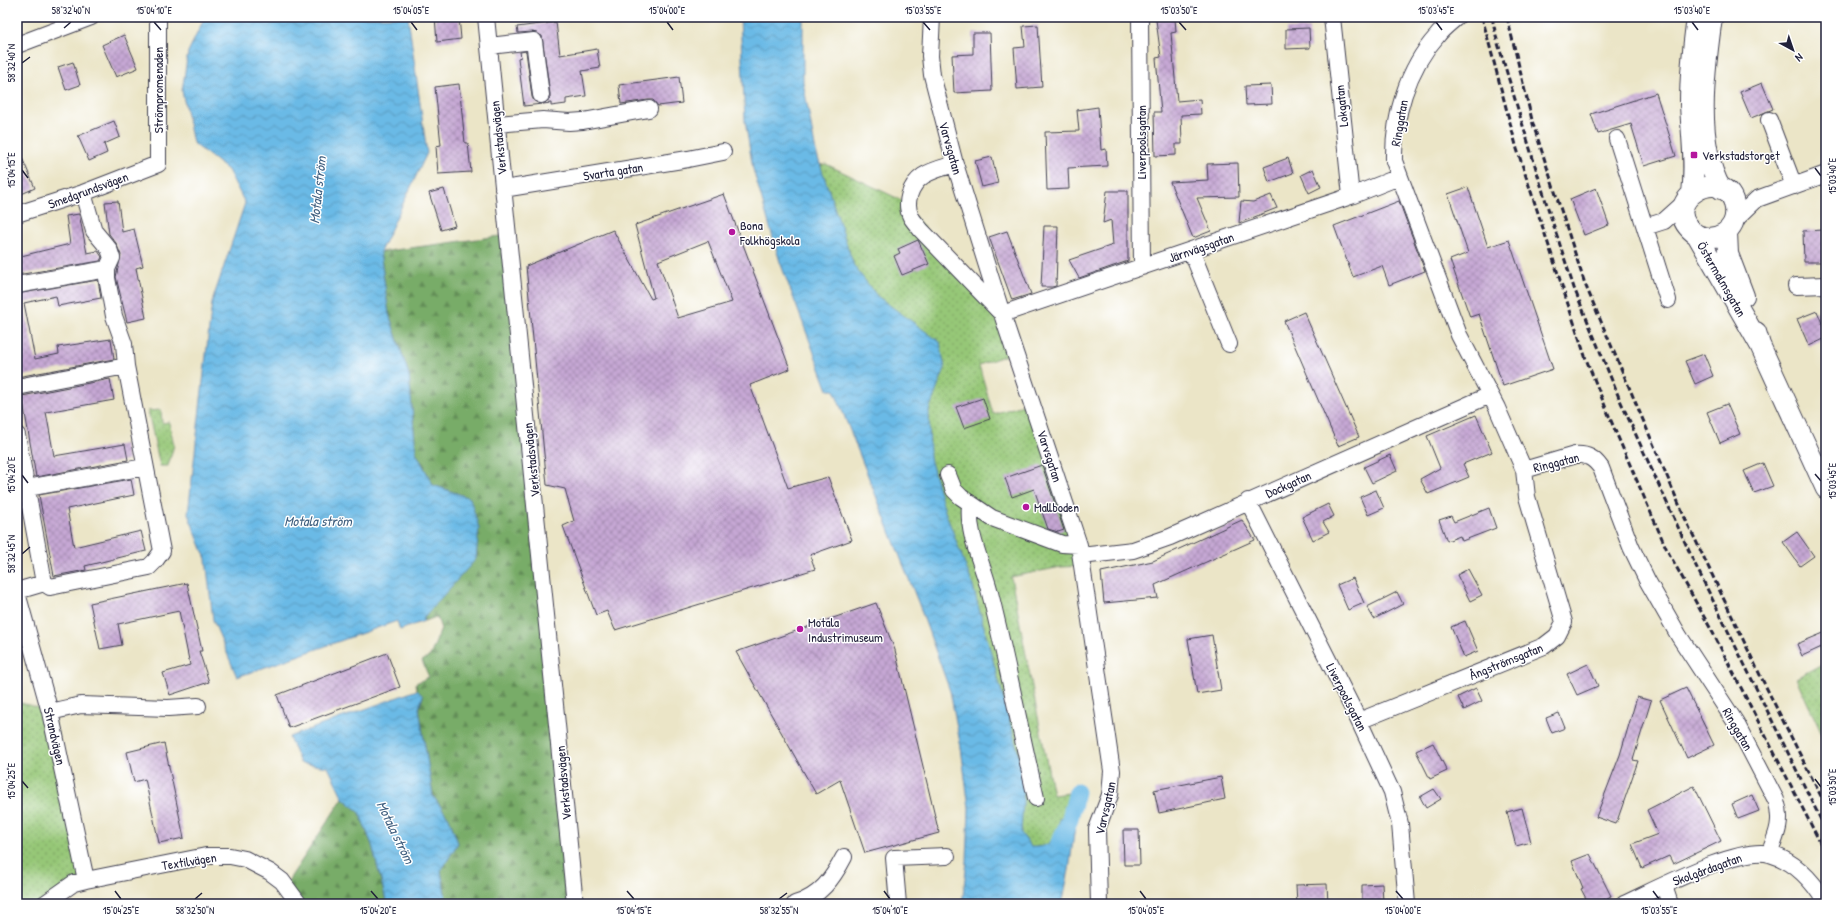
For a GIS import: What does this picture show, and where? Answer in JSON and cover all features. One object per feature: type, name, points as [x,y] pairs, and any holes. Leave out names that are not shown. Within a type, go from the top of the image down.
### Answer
[{"type":"main road","name":"Östermalmsgatan","points":[[1697,17],[1690,76],[1690,104],[1694,163],[1688,198],[1683,216],[1760,345],[1826,489]]},
{"type":"main road","name":"Östermalmsgatan","points":[[1712,17],[1705,81],[1706,131],[1710,165],[1734,204],[1730,226],[1729,259],[1747,304],[1760,345]]},
{"type":"main road","points":[[1688,198],[1706,186],[1725,191]]},
{"type":"main road","points":[[1692,231],[1709,238],[1722,235],[1730,226]]},
{"type":"street","points":[[17,44],[91,17]]},
{"type":"street","name":"Strömpromenaden","points":[[158,17],[158,164]]},
{"type":"street","name":"Verkstadsvägen","points":[[486,17],[575,904]]},
{"type":"street","name":"Varvsgatan","points":[[932,17],[930,56],[932,75],[955,164],[1002,314],[1080,551],[1112,771],[1110,795],[1097,829],[1098,904]]},
{"type":"street","name":"Liverpoolsgatan","points":[[1140,17],[1142,267]]},
{"type":"street","name":"Lokgatan","points":[[1332,17],[1351,196]]},
{"type":"street","name":"Ringgatan","points":[[1457,17],[1436,36],[1419,61],[1408,83],[1402,103],[1394,145],[1394,161],[1399,177],[1459,335],[1490,395],[1524,470],[1575,454],[1583,454],[1596,461],[1601,468],[1631,547],[1646,580],[1679,636],[1736,723],[1776,800],[1780,812],[1779,822],[1769,854]]},
{"type":"street","points":[[489,46],[534,41],[541,95]]},
{"type":"street","points":[[497,124],[543,120],[583,121],[649,108]]},
{"type":"street","points":[[1769,120],[1794,186]]},
{"type":"street","points":[[1617,139],[1668,300]]},
{"type":"street","name":"Svarta gatan","points":[[503,189],[723,152]]},
{"type":"street","name":"Smedgrundsvägen","points":[[17,214],[83,193],[158,164]]},
{"type":"street","points":[[955,164],[922,176],[914,185],[908,196],[908,207],[911,218],[1002,314]]},
{"type":"street","points":[[1730,226],[1757,199],[1826,174]]},
{"type":"street","name":"Järnvägsgatan","points":[[1002,314],[1351,196],[1399,177]]},
{"type":"street","points":[[1725,191],[1757,199]]},
{"type":"street","points":[[17,435],[44,582],[50,586],[149,567],[155,561],[162,551],[126,366],[124,344],[114,316],[107,278],[107,269],[112,258],[109,249],[94,231],[83,193]]},
{"type":"street","points":[[1645,227],[1664,221],[1688,198]]},
{"type":"street","points":[[1664,221],[1692,231]]},
{"type":"street","points":[[1191,250],[1229,344]]},
{"type":"street","points":[[17,285],[107,269]]},
{"type":"street","points":[[1796,286],[1826,285]]},
{"type":"street","points":[[17,387],[126,366]]},
{"type":"street","name":"Dockgatan","points":[[948,475],[954,490],[970,505],[992,518],[1012,527],[1080,551],[1105,555],[1133,550],[1170,537],[1248,501],[1490,395]]},
{"type":"street","points":[[27,488],[145,467]]},
{"type":"street","name":"Ångströmsgatan","points":[[1359,720],[1544,646],[1557,636],[1564,622],[1563,616],[1526,497],[1524,470]]},
{"type":"street","name":"Liverpoolsgatan","points":[[1248,501],[1359,720],[1389,786],[1397,807],[1400,824],[1407,904]]},
{"type":"street","points":[[970,505],[969,515],[973,536],[990,592],[1036,798]]},
{"type":"street","points":[[17,592],[44,582]]},
{"type":"street","name":"Strandvägen","points":[[17,592],[50,712],[86,880]]},
{"type":"street","points":[[50,712],[81,705],[168,708],[198,706]]},
{"type":"street","name":"Skolgårdagatan","points":[[1624,904],[1737,856],[1758,853],[1769,854],[1785,861],[1807,877],[1826,903]]},
{"type":"street","name":"Textilvägen","points":[[44,904],[74,883],[206,856],[230,856],[252,862],[282,881],[299,904]]},
{"type":"street","points":[[898,904],[894,858],[947,856]]},
{"type":"street","points":[[795,904],[809,898],[825,886],[834,876],[844,857]]},
{"type":"street","points":[[1664,886],[1670,904]]},
{"type":"green space","points":[[826,164],[901,200],[1004,324],[1015,352],[979,365],[993,414],[1033,402],[1085,566],[1061,567],[1011,577],[1053,795],[1077,792],[1069,822],[1037,882],[979,715],[781,172]]},
{"type":"green space","points":[[507,235],[575,904],[447,904],[441,871],[458,843],[449,818],[433,796],[419,708],[423,697],[417,690],[416,683],[429,677],[422,661],[430,656],[441,629],[437,617],[424,621],[423,619],[431,609],[470,498],[433,485],[416,452],[409,375],[389,314],[380,252]]},
{"type":"green space","points":[[161,410],[162,423],[169,422],[174,445],[168,466],[160,466],[148,411]]},
{"type":"green space","points":[[1826,662],[1826,743],[1796,678]]},
{"type":"green space","points":[[17,702],[52,711],[92,884],[75,891],[53,904],[17,904]]},
{"type":"green space","points":[[343,798],[359,812],[372,845],[387,904],[295,904],[284,887]]},
{"type":"water","name":"Motala ström","points":[[205,17],[408,17],[427,153],[380,252],[389,314],[409,375],[416,452],[433,485],[470,498],[479,528],[476,559],[423,618],[424,621],[400,630],[397,621],[237,677],[213,620],[206,559],[188,514],[212,302],[245,203],[228,170],[193,143],[182,91],[188,52]]},
{"type":"water","points":[[740,17],[803,17],[803,82],[816,152],[854,266],[877,296],[940,342],[945,368],[929,410],[930,458],[945,511],[972,583],[1018,752],[1024,786],[1021,833],[1031,847],[1038,847],[1049,843],[1053,839],[1060,817],[1069,822],[1076,819],[1069,870],[1062,904],[962,904],[967,861],[969,808],[961,748],[950,691],[918,602],[834,390],[828,390],[780,262],[753,169],[745,121]]},
{"type":"water","name":"Motala ström","points":[[417,690],[423,696],[419,708],[433,796],[449,818],[458,843],[441,871],[447,904],[387,904],[372,845],[359,812],[343,798],[328,767],[300,763],[289,737]]},
{"type":"building","points":[[435,17],[459,17],[461,39],[437,42]]},
{"type":"building","points":[[1175,18],[1176,32],[1171,33],[1177,101],[1200,99],[1201,114],[1181,115],[1182,144],[1176,144],[1176,155],[1155,156],[1154,112],[1161,112],[1156,58],[1161,57],[1156,20]]},
{"type":"building","points":[[556,22],[560,55],[597,49],[600,68],[582,71],[586,96],[566,99],[566,104],[551,106],[551,103],[543,104],[550,99],[550,94],[542,36],[533,32],[518,33],[517,27]]},
{"type":"building","points":[[1038,25],[1042,87],[1017,89],[1014,48],[1025,47],[1023,26]]},
{"type":"building","points":[[1309,28],[1310,48],[1286,49],[1286,29]]},
{"type":"building","points":[[973,33],[990,33],[992,91],[954,93],[952,55],[973,54]]},
{"type":"building","points":[[124,35],[138,68],[116,77],[102,45]]},
{"type":"building","points":[[526,51],[532,97],[534,101],[542,104],[524,106],[518,58],[521,57],[520,52]]},
{"type":"building","points":[[73,62],[80,85],[66,90],[58,67]]},
{"type":"building","points":[[679,77],[682,103],[658,106],[653,100],[648,100],[621,104],[619,85]]},
{"type":"building","points":[[1762,83],[1773,109],[1751,118],[1740,92]]},
{"type":"building","points":[[459,84],[465,143],[468,143],[471,172],[438,174],[436,146],[441,145],[435,87]]},
{"type":"building","points":[[1271,85],[1272,104],[1246,105],[1245,86]]},
{"type":"building","points":[[1656,93],[1676,156],[1644,166],[1631,124],[1598,134],[1591,114]]},
{"type":"building","points":[[1098,107],[1101,150],[1106,149],[1107,166],[1068,168],[1069,189],[1047,190],[1045,132],[1079,131],[1077,110]]},
{"type":"building","points":[[114,121],[120,137],[104,144],[107,153],[89,161],[78,136]]},
{"type":"building","points":[[17,146],[35,188],[17,196]]},
{"type":"building","points":[[992,157],[998,183],[982,187],[975,161]]},
{"type":"building","points":[[1288,158],[1293,173],[1269,182],[1264,167]]},
{"type":"building","points":[[1238,163],[1239,197],[1197,198],[1211,231],[1193,238],[1170,182],[1208,180],[1207,164]]},
{"type":"building","points":[[1313,169],[1321,187],[1309,193],[1301,175]]},
{"type":"building","points":[[1468,187],[1488,247],[1509,240],[1553,369],[1503,386],[1479,314],[1470,317],[1450,260],[1468,253],[1448,194]]},
{"type":"building","points":[[1596,188],[1609,225],[1584,235],[1570,199]]},
{"type":"building","points":[[444,189],[455,226],[441,230],[429,193]]},
{"type":"building","points":[[1107,191],[1128,191],[1128,261],[1079,278],[1069,260],[1113,245],[1111,220],[1103,223]]},
{"type":"building","points":[[724,194],[790,369],[750,385],[788,488],[828,477],[852,540],[810,555],[815,569],[615,630],[607,611],[596,615],[563,526],[574,521],[565,489],[547,485],[526,266],[613,230],[651,299],[654,298],[635,225]],"holes":[[[708,241],[732,302],[678,318],[658,261]]]},
{"type":"building","points":[[1271,195],[1277,208],[1239,223],[1241,201],[1253,202]]},
{"type":"building","points":[[118,201],[122,232],[134,229],[143,266],[136,268],[146,318],[127,322],[116,277],[121,255],[116,243],[109,234],[105,202]]},
{"type":"building","points":[[1399,201],[1425,271],[1389,285],[1382,266],[1353,277],[1334,226]]},
{"type":"building","points":[[79,214],[87,253],[98,251],[102,257],[100,261],[17,275],[17,257],[70,244],[66,216]]},
{"type":"building","points":[[1044,226],[1058,226],[1056,286],[1052,287],[1041,287]]},
{"type":"building","points":[[1823,230],[1824,262],[1804,262],[1803,231]]},
{"type":"building","points":[[1007,231],[1031,294],[1012,300],[989,237]]},
{"type":"building","points":[[918,240],[929,264],[902,275],[894,256],[900,253],[898,249]]},
{"type":"building","points":[[98,280],[101,298],[58,306],[56,296],[24,303],[35,359],[59,354],[58,347],[111,339],[114,359],[17,377],[17,294]]},
{"type":"building","points":[[1817,311],[1826,333],[1826,338],[1809,346],[1797,319]]},
{"type":"building","points":[[1304,312],[1359,437],[1338,446],[1284,321]]},
{"type":"building","points":[[1704,354],[1713,376],[1695,384],[1685,361]]},
{"type":"building","points":[[110,379],[114,400],[46,412],[54,456],[125,444],[128,460],[36,477],[22,396]]},
{"type":"building","points":[[983,398],[990,419],[964,428],[956,407]]},
{"type":"building","points":[[1727,404],[1740,434],[1720,443],[1707,412]]},
{"type":"building","points":[[1476,415],[1492,452],[1463,464],[1469,477],[1428,494],[1420,479],[1440,468],[1427,436]]},
{"type":"building","points":[[1390,455],[1397,471],[1372,483],[1364,467]]},
{"type":"building","points":[[1763,463],[1773,486],[1754,493],[1744,471]]},
{"type":"building","points":[[1042,465],[1064,530],[1058,532],[1048,529],[1034,489],[1012,497],[1005,478]]},
{"type":"building","points":[[131,479],[134,495],[67,509],[74,547],[141,531],[146,551],[85,566],[86,570],[54,576],[39,495]]},
{"type":"building","points":[[1376,490],[1384,508],[1368,515],[1360,497]]},
{"type":"building","points":[[1328,504],[1334,516],[1323,522],[1329,532],[1313,540],[1302,517]]},
{"type":"building","points":[[1489,508],[1496,528],[1462,541],[1460,536],[1447,541],[1439,520],[1451,516],[1454,522]]},
{"type":"building","points":[[1242,520],[1255,540],[1155,585],[1158,598],[1104,603],[1101,572],[1153,561]]},
{"type":"building","points":[[1797,532],[1814,556],[1800,566],[1783,542]]},
{"type":"building","points":[[1468,569],[1482,595],[1470,601],[1457,575]]},
{"type":"building","points":[[1353,578],[1364,603],[1348,610],[1337,585]]},
{"type":"building","points":[[187,583],[202,651],[199,651],[209,682],[170,695],[163,673],[190,665],[179,611],[118,624],[122,645],[100,649],[90,603]]},
{"type":"building","points":[[1397,592],[1403,604],[1374,619],[1367,607]]},
{"type":"building","points":[[876,603],[895,650],[939,833],[865,853],[840,780],[816,794],[736,652]]},
{"type":"building","points":[[1465,621],[1478,651],[1464,657],[1451,627]]},
{"type":"building","points":[[1826,632],[1826,645],[1802,656],[1797,644]]},
{"type":"building","points":[[1212,635],[1221,690],[1197,694],[1188,639]]},
{"type":"building","points":[[387,653],[400,687],[289,728],[277,695]]},
{"type":"building","points":[[1588,664],[1598,686],[1577,695],[1567,674]]},
{"type":"building","points":[[1476,688],[1482,701],[1464,710],[1458,697]]},
{"type":"building","points":[[1686,688],[1714,745],[1687,758],[1660,700]]},
{"type":"building","points":[[1637,697],[1651,701],[1633,760],[1638,761],[1616,824],[1596,817],[1620,755]]},
{"type":"building","points":[[1559,713],[1565,728],[1552,733],[1546,718]]},
{"type":"building","points":[[164,743],[184,838],[159,843],[145,779],[134,782],[127,752]]},
{"type":"building","points":[[1433,743],[1447,771],[1430,779],[1416,751]]},
{"type":"building","points":[[1221,777],[1225,799],[1159,813],[1154,790]]},
{"type":"building","points":[[1694,786],[1721,841],[1673,864],[1669,856],[1642,868],[1632,844],[1658,834],[1647,810]]},
{"type":"building","points":[[1434,789],[1441,799],[1426,808],[1420,797]]},
{"type":"building","points":[[1752,795],[1759,811],[1738,819],[1732,804]]},
{"type":"building","points":[[1522,808],[1531,842],[1516,846],[1507,812]]},
{"type":"building","points":[[1123,830],[1139,830],[1140,865],[1124,865]]},
{"type":"building","points":[[1590,854],[1611,896],[1596,904],[1589,904],[1581,889],[1583,888],[1572,861]]},
{"type":"building","points":[[1327,884],[1328,904],[1297,904],[1296,885]]},
{"type":"building","points":[[1382,884],[1383,902],[1362,902],[1362,885]]},
{"type":"waterway","points":[[1059,842],[1069,822],[1077,792]]},
{"type":"railway","points":[[1482,17],[1517,149],[1586,359],[1614,428],[1667,550],[1713,633],[1826,854]]},
{"type":"railway","points":[[1492,17],[1497,40],[1574,288],[1620,400],[1694,562],[1826,830]]},
{"type":"railway","points":[[1507,17],[1533,124],[1585,284],[1684,516],[1761,677],[1826,806]]},
{"type":"place","name":"Verkstadstorget","points":[[1694,155]]},
{"type":"place","name":"Bona Folkhögskola","points":[[732,232]]},
{"type":"place","name":"Mallboden","points":[[1026,507]]},
{"type":"place","name":"Motala Industrimuseum","points":[[800,629]]}]
